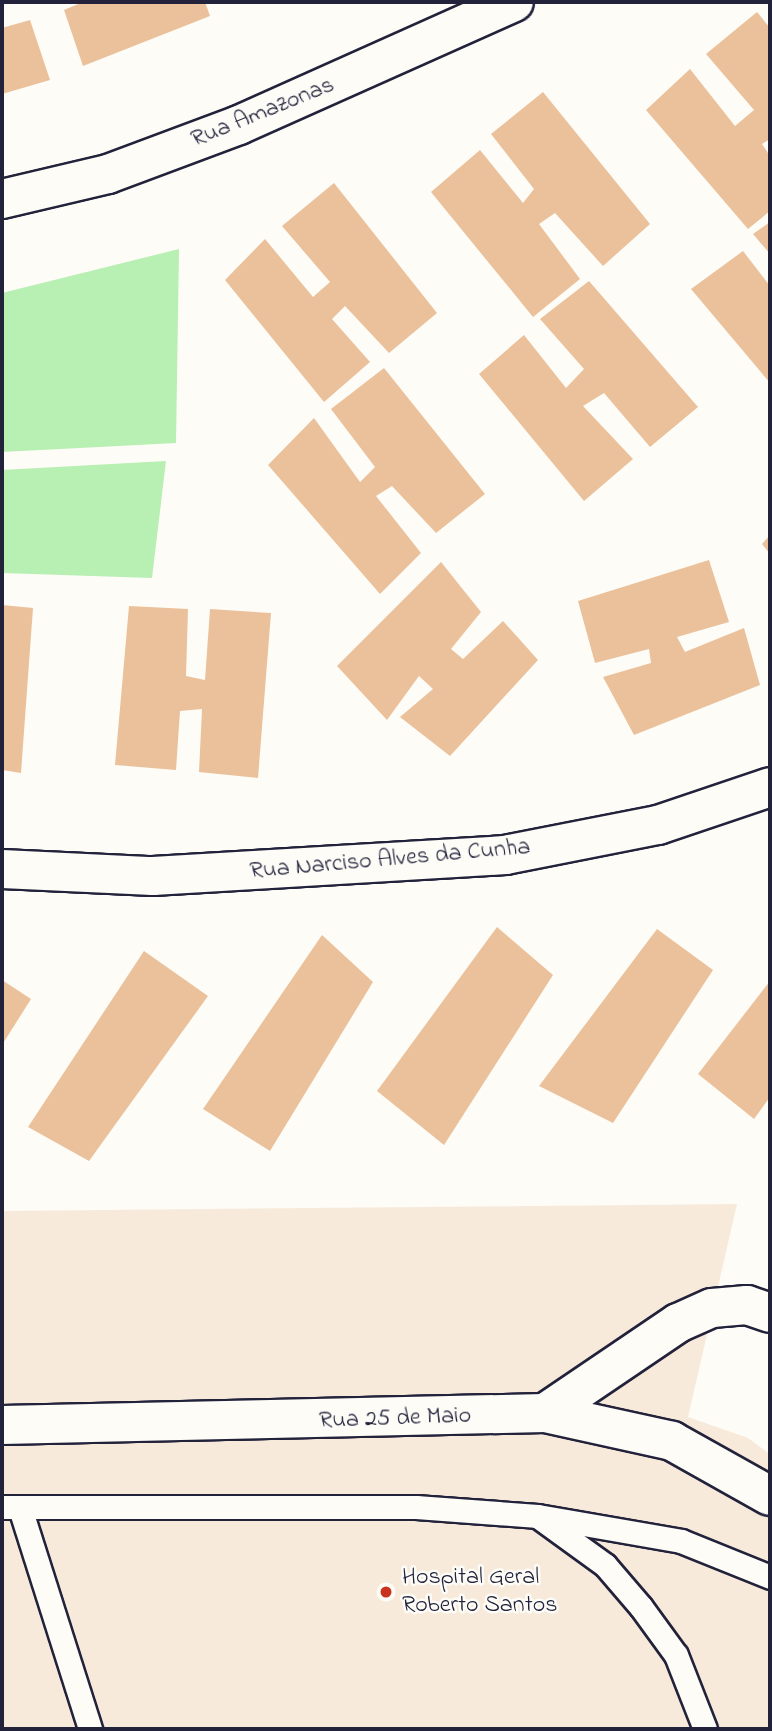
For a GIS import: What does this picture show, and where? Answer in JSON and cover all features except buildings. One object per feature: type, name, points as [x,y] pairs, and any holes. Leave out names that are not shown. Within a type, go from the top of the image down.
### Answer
[{"type":"street","name":"Rua Amazonas","points":[[2,199],[108,174],[239,125],[514,2]]},
{"type":"street","name":"Rua Narciso Alves da Cunha","points":[[2,869],[153,876],[505,855],[658,825],[770,787]]},
{"type":"street","points":[[545,1413],[619,1359],[712,1308],[747,1305],[770,1313]]},
{"type":"street","name":"Rua 25 de Maio","points":[[2,1424],[545,1413],[672,1441],[770,1496]]},
{"type":"lane","points":[[90,1729],[11,1508],[416,1507],[538,1516],[681,1541],[770,1577]]},
{"type":"lane","points":[[538,1516],[605,1565],[641,1607],[676,1655],[705,1729]]},
{"type":"shaded area","name":"Hospital Geral Roberto Santos","points":[[737,1204],[688,1417],[748,1438],[770,1454],[770,1729],[2,1729],[2,1211]]},
{"type":"green space","points":[[179,249],[176,443],[2,452],[2,293]]},
{"type":"green space","points":[[166,461],[152,578],[2,573],[2,470]]},
{"type":"place","name":"Hospital Geral Roberto Santos","points":[[386,1592]]}]
